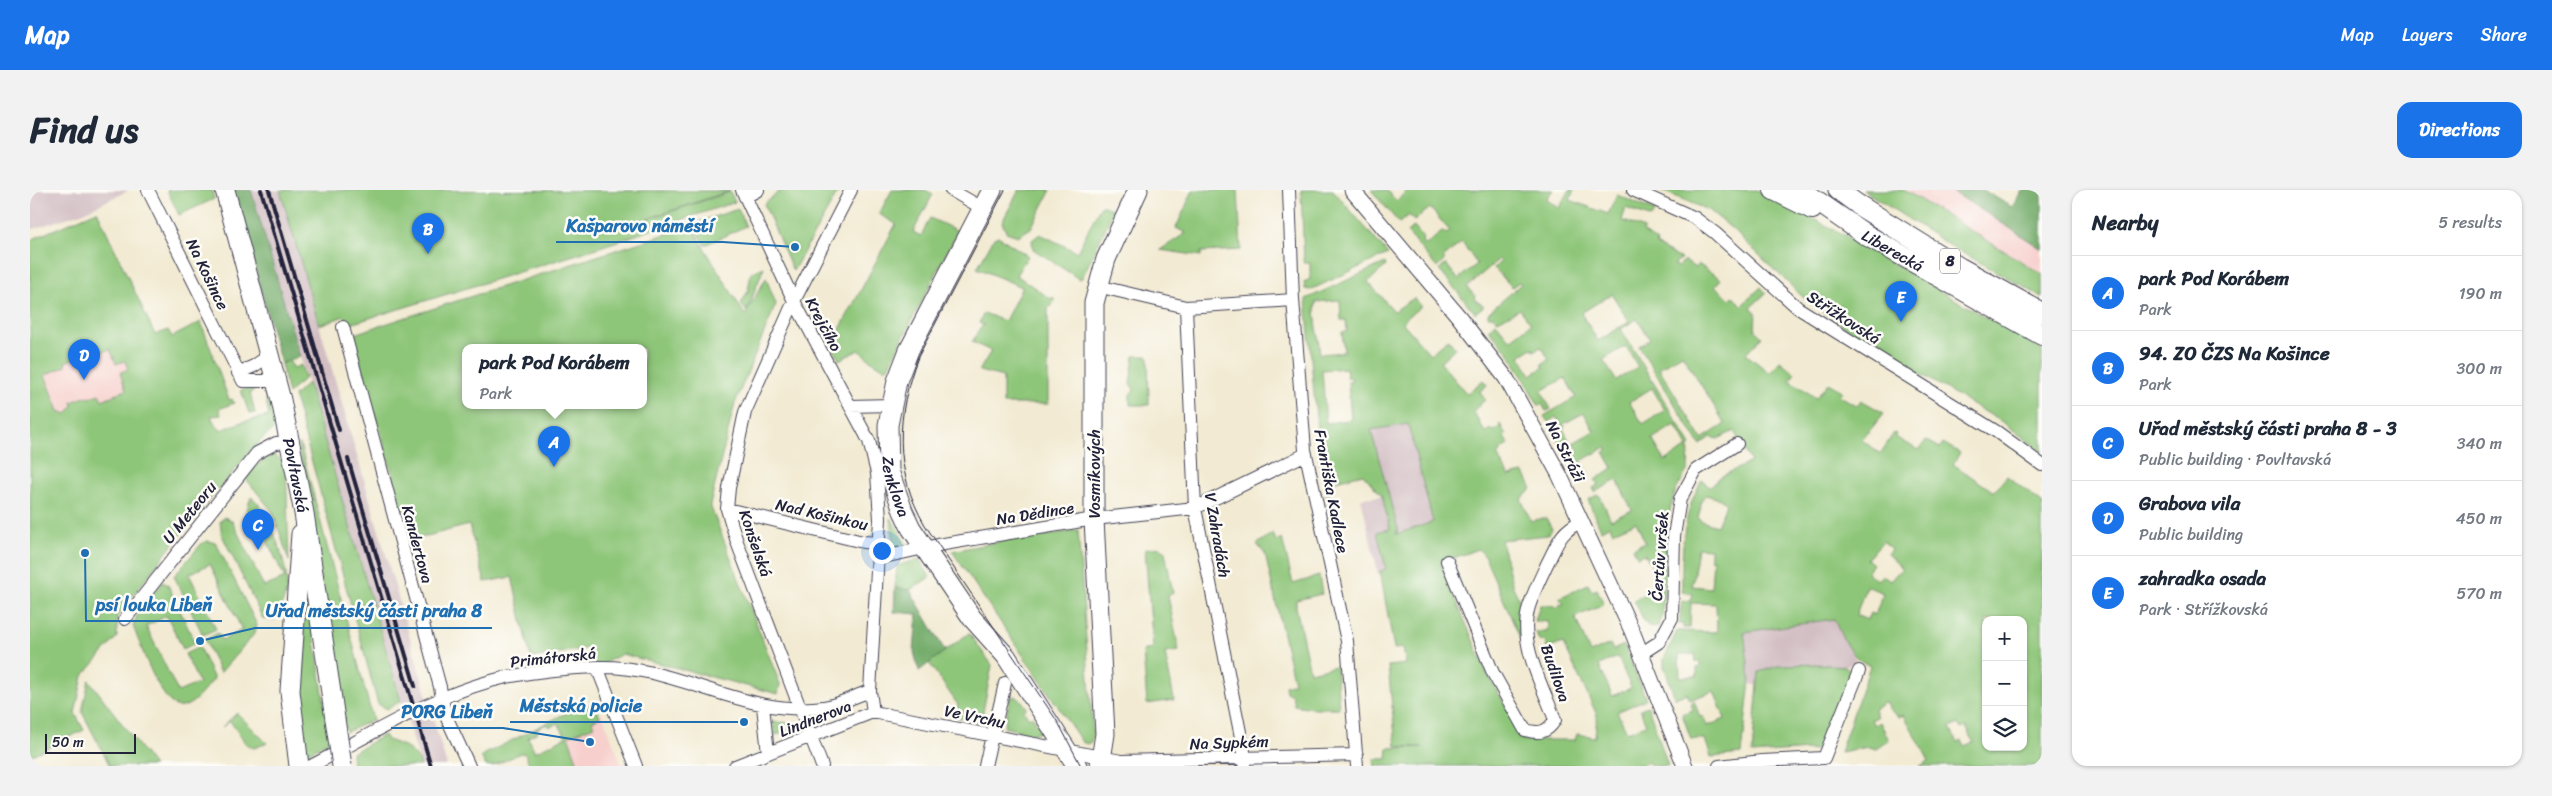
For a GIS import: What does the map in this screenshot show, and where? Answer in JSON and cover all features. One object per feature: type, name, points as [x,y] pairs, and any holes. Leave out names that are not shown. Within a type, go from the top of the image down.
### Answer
[{"type":"highway","points":[[1774,190],[1866,235]]},
{"type":"highway","name":"Liberecká","points":[[1801,190],[1866,235],[2042,335]]},
{"type":"highway","name":"Liberecká","points":[[1860,206],[1960,268],[2042,313]]},
{"type":"main road","name":"Povltavská","points":[[225,190],[270,355],[290,442],[304,513],[342,766]]},
{"type":"main road","name":"Zenklova","points":[[992,190],[909,350],[891,405],[887,446],[889,470],[903,511],[924,548],[972,618],[1006,656],[1074,759]]},
{"type":"main road","name":"Vosmíkových","points":[[1100,762],[1106,734],[1094,519],[1094,303],[1097,286],[1106,259],[1138,190]]},
{"type":"main road","name":"Liberecká","points":[[1838,190],[1860,206]]},
{"type":"main road","points":[[877,473],[887,446]]},
{"type":"main road","points":[[299,766],[290,691],[298,556],[304,513]]},
{"type":"street","name":"Na Košince","points":[[148,190],[238,373]]},
{"type":"street","points":[[744,193],[758,190]]},
{"type":"street","name":"Konšelská","points":[[822,766],[737,542],[727,508],[729,488],[745,412],[794,301],[851,190]]},
{"type":"street","points":[[951,190],[982,208]]},
{"type":"street","name":"Františka Kadlece","points":[[1288,190],[1293,300],[1306,454],[1347,642],[1357,760]]},
{"type":"street","name":"Na Stráži","points":[[1352,190],[1460,317],[1506,378],[1582,521],[1642,653],[1685,766]]},
{"type":"street","name":"Střížkovská","points":[[1633,190],[1695,218],[1715,233],[1798,308],[1997,432],[2042,465]]},
{"type":"street","name":"Krejčího","points":[[744,193],[794,301],[869,441],[877,473]]},
{"type":"street","points":[[1097,286],[1186,307],[1293,300]]},
{"type":"street","name":"V Zahradách","points":[[1186,307],[1195,508],[1244,762]]},
{"type":"street","name":"Kandertova","points":[[343,328],[440,687],[445,714],[469,766]]},
{"type":"street","points":[[270,355],[254,366],[238,373],[243,381],[276,381]]},
{"type":"street","points":[[850,406],[891,405]]},
{"type":"street","name":"U Meteoru","points":[[125,618],[257,453],[276,443],[290,442]]},
{"type":"street","name":"Čertův vršek","points":[[1642,653],[1659,642],[1672,618],[1674,536],[1680,499],[1696,470],[1737,444]]},
{"type":"street","name":"Na Dědince","points":[[879,558],[924,548],[1094,519],[1195,508],[1306,454]]},
{"type":"street","points":[[873,712],[870,691],[880,543],[877,473]]},
{"type":"street","name":"Nad Košinkou","points":[[727,508],[863,542],[880,543]]},
{"type":"street","name":"Budilova","points":[[1447,562],[1498,681],[1525,730],[1542,733],[1550,728],[1555,720],[1536,671],[1528,644],[1528,612],[1542,575],[1560,539],[1565,531],[1582,521]]},
{"type":"street","points":[[597,667],[636,766]]},
{"type":"street","name":"Primátorská","points":[[311,766],[441,699],[506,677],[540,671],[597,667],[666,677],[763,706],[825,707],[870,691]]},
{"type":"street","points":[[1719,766],[1762,761],[1824,758],[1859,671]]},
{"type":"street","points":[[985,766],[991,736],[997,725],[1005,683]]},
{"type":"street","name":"Lindnerova","points":[[763,706],[768,753]]},
{"type":"street","name":"Ve Vrchu","points":[[873,712],[991,736],[1074,759]]},
{"type":"street","name":"Lindnerova","points":[[735,766],[873,712]]},
{"type":"street","points":[[1074,759],[1100,762]]},
{"type":"street","name":"Na Sypkém","points":[[1100,762],[1357,760]]},
{"type":"shaded area","points":[[30,190],[129,190],[84,212],[30,230]]},
{"type":"shaded area","points":[[251,190],[280,190],[447,766],[421,766]]},
{"type":"shaded area","points":[[1904,190],[1950,190],[2037,244],[2042,249],[2042,274]]},
{"type":"shaded area","points":[[109,307],[145,391],[52,430],[30,340]]},
{"type":"shaded area","points":[[1408,424],[1433,522],[1396,534],[1371,430]]},
{"type":"shaded area","points":[[1382,496],[1390,529],[1385,531],[1393,570],[1378,574],[1361,498]]},
{"type":"shaded area","points":[[1834,619],[1846,645],[1857,661],[1845,666],[1816,664],[1763,686],[1749,684],[1744,632]]},
{"type":"shaded area","points":[[602,714],[622,766],[578,766],[565,730]]},
{"type":"green space","points":[[167,190],[212,190],[214,199],[179,215]]},
{"type":"green space","points":[[234,190],[251,190],[300,357],[281,364]]},
{"type":"green space","points":[[280,190],[730,191],[620,228],[730,192],[735,202],[597,248],[347,325],[345,316],[319,325]]},
{"type":"green space","points":[[781,190],[839,190],[793,271],[764,204]]},
{"type":"green space","points":[[892,190],[925,190],[933,194],[913,232],[921,236],[930,218],[958,231],[888,367],[885,369],[870,360],[859,350],[839,360],[826,335],[829,329],[838,333],[896,224],[879,214]]},
{"type":"green space","points":[[1019,190],[1051,190],[1031,228],[1018,236],[1006,232],[1002,222]]},
{"type":"green space","points":[[1193,190],[1238,190],[1241,250],[1201,252],[1201,256],[1160,250],[1186,233],[1176,228]]},
{"type":"green space","points":[[1301,190],[1333,190],[1388,254],[1310,290],[1305,289],[1304,282],[1310,279],[1310,263],[1304,263]]},
{"type":"green space","points":[[1371,190],[1386,190],[1396,201],[1408,190],[1553,190],[1546,199],[1559,208],[1570,190],[1574,190],[1570,200],[1608,214],[1617,195],[1655,211],[1651,218],[1626,208],[1622,220],[1644,229],[1643,232],[1657,242],[1656,245],[1681,259],[1674,265],[1678,267],[1684,260],[1695,268],[1698,264],[1721,279],[1715,286],[1730,299],[1733,296],[1742,305],[1761,287],[1766,293],[1751,307],[1756,313],[1755,330],[1762,337],[1746,354],[1770,373],[1780,361],[1795,373],[1790,380],[1816,398],[1828,383],[1842,391],[1839,395],[1857,406],[1861,400],[1884,413],[1862,440],[1880,454],[1894,433],[1896,434],[1895,437],[1919,450],[1926,440],[1940,448],[1943,443],[1960,453],[1953,464],[1994,492],[2007,476],[2042,503],[2042,766],[1920,766],[1929,761],[1926,755],[1904,715],[1899,717],[1890,710],[1886,702],[1874,709],[1877,717],[1871,720],[1874,725],[1880,722],[1889,740],[1876,749],[1868,747],[1840,752],[1870,666],[1856,657],[1848,647],[1834,619],[1744,632],[1750,679],[1742,754],[1711,757],[1705,739],[1691,739],[1682,714],[1693,710],[1691,703],[1694,701],[1700,717],[1703,716],[1707,726],[1725,719],[1714,691],[1689,700],[1687,693],[1675,698],[1664,666],[1664,659],[1677,631],[1717,632],[1716,604],[1691,603],[1690,628],[1683,628],[1683,624],[1679,624],[1682,601],[1691,601],[1693,593],[1682,592],[1684,534],[1690,507],[1702,480],[1711,487],[1720,477],[1751,462],[1734,431],[1718,439],[1710,437],[1700,445],[1639,346],[1650,339],[1637,319],[1621,329],[1691,445],[1689,447],[1688,469],[1675,492],[1668,518],[1662,618],[1658,626],[1650,627],[1645,623],[1634,600],[1643,595],[1654,593],[1657,584],[1653,568],[1645,554],[1637,557],[1633,548],[1645,542],[1636,522],[1613,532],[1610,525],[1601,530],[1588,500],[1597,495],[1600,496],[1611,520],[1632,510],[1617,480],[1595,492],[1593,488],[1598,485],[1595,480],[1613,468],[1604,452],[1607,451],[1606,447],[1581,461],[1589,476],[1579,482],[1567,457],[1578,450],[1575,444],[1563,450],[1551,428],[1560,423],[1556,417],[1548,422],[1544,416],[1576,397],[1565,378],[1541,391],[1551,409],[1546,411],[1542,404],[1539,406],[1508,352],[1488,329],[1496,323],[1510,340],[1531,324],[1520,309],[1498,321],[1494,316],[1488,316],[1488,313],[1521,284],[1519,282],[1512,287],[1494,268],[1501,261],[1499,259],[1467,287],[1475,296],[1475,300],[1484,306],[1475,313],[1439,270],[1446,264],[1458,279],[1477,264],[1462,242],[1443,258],[1445,260],[1437,268],[1407,232],[1414,227],[1423,238],[1422,243],[1426,245],[1443,231],[1446,234],[1450,231],[1430,208],[1414,221],[1409,215],[1399,223]],"holes":[[[1612,294],[1629,322],[1598,341],[1581,313]],[[1626,346],[1638,367],[1616,380],[1603,360]],[[1541,347],[1549,359],[1542,364],[1544,367],[1531,375],[1520,356],[1532,348],[1534,351]],[[1682,354],[1725,424],[1702,439],[1659,368]],[[1652,388],[1665,410],[1643,424],[1629,402]],[[1584,413],[1594,431],[1571,444],[1563,429],[1565,427],[1563,424]],[[1675,425],[1688,447],[1665,461],[1652,439]],[[1706,495],[1720,499],[1726,504],[1717,526],[1701,521],[1698,517],[1701,507],[1700,503]],[[1883,541],[1891,549],[1887,554],[1902,568],[1890,581],[1882,575],[1877,580],[1867,572],[1873,564],[1867,559]],[[1698,548],[1710,549],[1710,559],[1713,560],[1711,588],[1692,586]],[[1866,586],[1883,593],[1875,615],[1870,613],[1867,620],[1856,615]],[[1679,654],[1695,654],[1696,662],[1700,662],[1700,667],[1697,668],[1697,676],[1680,677]],[[1958,724],[1961,729],[1966,727],[1974,742],[1964,746],[1961,741],[1957,743],[1950,728]]]},
{"type":"green space","points":[[1660,190],[1757,190],[1837,231],[2042,350],[2042,452],[2004,423],[1863,340],[1806,300],[1731,228],[1710,211]]},
{"type":"green space","points":[[1863,190],[1904,190],[2042,274],[2042,297],[1954,248]]},
{"type":"green space","points":[[1950,190],[1983,190],[2012,207],[2022,190],[2042,190],[2042,249]]},
{"type":"green space","points":[[1101,205],[1114,210],[1082,278],[1079,279],[1033,249],[1032,240],[1040,234],[1077,252]]},
{"type":"green space","points":[[738,209],[746,226],[705,245],[692,224]]},
{"type":"green space","points":[[97,211],[155,335],[168,330],[172,337],[201,322],[229,400],[232,399],[234,403],[219,409],[221,415],[211,416],[215,425],[221,430],[242,422],[269,416],[265,394],[273,403],[280,424],[261,440],[191,521],[117,616],[117,637],[83,676],[75,713],[84,730],[30,756],[30,240]],"holes":[[[110,349],[116,364],[125,361],[128,369],[120,373],[126,390],[102,400],[99,394],[88,398],[87,396],[72,402],[73,406],[67,414],[59,411],[45,375],[66,366],[65,362],[78,357],[79,361]]]},
{"type":"green space","points":[[691,226],[745,315],[747,312],[741,304],[748,291],[751,273],[764,267],[747,311],[766,278],[776,304],[735,403],[710,505],[780,684],[778,694],[622,654],[597,667],[588,648],[531,658],[512,577],[485,582],[469,525],[416,539],[410,535],[353,336],[360,332]]},
{"type":"green space","points":[[998,236],[1028,256],[1016,275],[1051,299],[1053,297],[1055,301],[1048,309],[1048,404],[1003,404],[1003,377],[979,371],[991,351],[972,342],[984,325],[979,323],[984,313],[1005,321],[1022,287],[977,268],[994,238]]},
{"type":"green space","points":[[1385,263],[1386,266],[1368,282],[1394,311],[1414,298],[1421,306],[1402,322],[1430,354],[1448,339],[1455,348],[1440,362],[1467,394],[1483,380],[1487,385],[1480,391],[1485,400],[1473,411],[1485,432],[1499,428],[1500,424],[1508,444],[1497,455],[1509,476],[1524,473],[1532,489],[1521,499],[1531,521],[1546,518],[1552,529],[1548,535],[1501,540],[1513,587],[1523,608],[1520,638],[1484,555],[1478,549],[1440,563],[1487,673],[1524,738],[1521,740],[1575,740],[1577,734],[1595,737],[1597,715],[1563,643],[1547,649],[1545,641],[1539,641],[1536,632],[1547,632],[1548,622],[1535,621],[1540,605],[1551,605],[1558,608],[1560,604],[1563,606],[1563,602],[1559,598],[1588,584],[1592,591],[1597,589],[1604,605],[1575,617],[1590,653],[1610,644],[1613,650],[1624,645],[1646,699],[1617,712],[1627,732],[1646,725],[1640,709],[1648,706],[1668,766],[1651,766],[1649,762],[1639,766],[1375,766],[1374,759],[1387,759],[1388,748],[1423,747],[1396,746],[1388,666],[1406,664],[1403,648],[1394,649],[1380,571],[1386,569],[1377,532],[1390,529],[1382,496],[1363,474],[1327,483],[1337,528],[1334,528],[1320,465],[1306,299]],"holes":[[[1340,300],[1341,320],[1346,320],[1347,331],[1342,332],[1344,352],[1320,354],[1315,311],[1316,302]],[[1346,368],[1347,377],[1352,378],[1352,381],[1348,382],[1351,420],[1326,423],[1322,370]],[[1408,424],[1433,522],[1396,534],[1398,529],[1371,430]],[[1618,657],[1631,688],[1612,696],[1599,665]]]},
{"type":"green space","points":[[1134,356],[1148,356],[1149,405],[1130,405],[1130,395],[1134,389],[1130,384]]},
{"type":"green space","points":[[289,361],[294,368],[301,365],[305,378],[288,394],[281,364]]},
{"type":"green space","points":[[308,383],[401,701],[387,709],[378,704],[294,396]]},
{"type":"green space","points":[[251,388],[254,390],[250,393],[255,413],[249,413],[241,390]]},
{"type":"green space","points":[[300,444],[373,720],[346,732],[298,445]]},
{"type":"green space","points":[[273,454],[286,463],[289,561],[273,512],[246,479],[257,464]]},
{"type":"green space","points":[[251,497],[264,512],[276,539],[285,567],[287,588],[284,600],[274,620],[263,619],[222,535],[220,522],[224,517],[232,521],[264,587],[285,578],[253,512],[245,515]]},
{"type":"green space","points":[[891,518],[907,545],[894,549]]},
{"type":"green space","points":[[1078,530],[1093,734],[1091,742],[1087,744],[1082,742],[952,551],[1038,534],[1044,536]]},
{"type":"green space","points":[[1273,533],[1276,541],[1282,538],[1293,584],[1319,576],[1322,594],[1296,600],[1296,607],[1310,672],[1336,666],[1339,708],[1312,708],[1294,705],[1292,695],[1286,692],[1285,686],[1294,683],[1265,554],[1257,544]]},
{"type":"green space","points":[[208,541],[216,543],[257,625],[255,633],[220,673],[205,640],[218,633],[222,640],[242,630],[210,564],[189,574],[216,629],[203,635],[174,576],[202,543]]},
{"type":"green space","points":[[1161,547],[1165,552],[1173,593],[1168,596],[1179,651],[1165,653],[1174,700],[1147,704],[1143,651],[1153,648],[1145,549]]},
{"type":"green space","points":[[919,559],[930,577],[910,590],[895,588],[897,566]]},
{"type":"green space","points":[[304,567],[330,740],[308,753],[304,751],[297,661]]},
{"type":"green space","points":[[163,582],[168,585],[195,643],[183,649],[167,616],[146,626],[178,692],[199,683],[185,654],[199,647],[214,679],[196,699],[183,707],[175,706],[160,688],[146,660],[133,626],[139,611]]},
{"type":"green space","points":[[895,588],[910,590],[945,651],[919,671],[914,652],[917,614],[894,612]]},
{"type":"green space","points":[[969,633],[992,665],[981,722],[954,717],[958,705],[929,663]]},
{"type":"green space","points":[[1816,664],[1845,666],[1851,671],[1823,749],[1752,754],[1759,672],[1781,665]]},
{"type":"green space","points":[[89,680],[154,766],[110,766],[82,712]]},
{"type":"green space","points":[[1014,696],[1021,700],[1027,708],[1024,711],[1029,718],[1032,716],[1040,728],[1040,732],[1031,734],[1004,727],[1010,699]]},
{"type":"green space","points":[[595,703],[600,717],[592,721],[594,726],[568,736],[579,766],[530,766],[525,754],[521,753],[493,766],[486,766],[481,756],[572,710]],"holes":[[[558,723],[566,737],[535,752],[528,737],[538,732],[536,729],[547,724],[548,727]]]},
{"type":"green space","points":[[237,713],[267,743],[254,748],[246,744],[230,721],[222,727]]},
{"type":"green space","points":[[773,722],[792,723],[793,730],[775,735]]},
{"type":"green space","points":[[384,735],[387,740],[403,746],[412,752],[421,766],[353,766],[352,753]]},
{"type":"tram line","points":[[1005,190],[918,357],[905,400],[902,421],[903,463],[907,484],[925,525],[1059,724],[1081,766]]},
{"type":"railway","points":[[261,190],[431,766]]},
{"type":"railway","points":[[269,190],[339,430]]},
{"type":"railway","points":[[348,459],[415,686]]},
{"type":"place","name":"Kašparovo náměstí","points":[[795,247]]},
{"type":"place","name":"94. ZO ČZS Na Košince","points":[[428,254]]},
{"type":"place","name":"zahradka osada","points":[[1901,322]]},
{"type":"place","name":"Grabova vila","points":[[84,380]]},
{"type":"place","name":"park Pod Korábem","points":[[554,467]]},
{"type":"place","name":"Uřad městský části praha 8 - 3","points":[[258,550]]},
{"type":"place","name":"psí louka Libeň","points":[[85,553]]},
{"type":"place","name":"Uřad městský části praha 8","points":[[200,641]]},
{"type":"place","name":"Městská policie","points":[[744,722]]},
{"type":"place","name":"PORG Libeň","points":[[590,742]]}]
